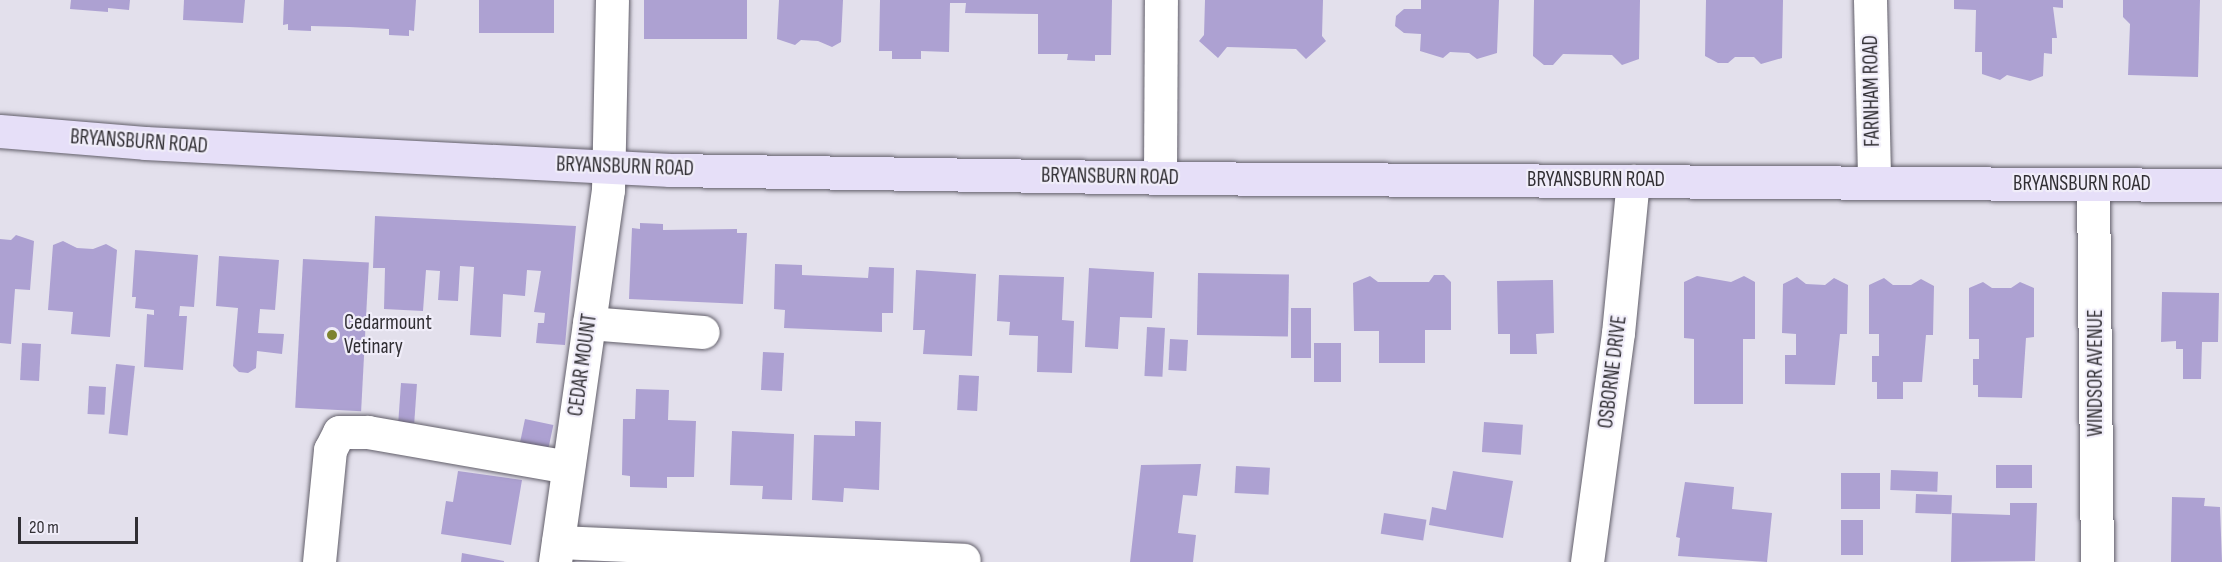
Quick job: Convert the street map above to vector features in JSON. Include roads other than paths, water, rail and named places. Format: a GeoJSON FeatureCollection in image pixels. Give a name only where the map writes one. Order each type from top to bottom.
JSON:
{"type":"FeatureCollection","features":[{"type":"Feature","properties":{"kind":"main road","name":"BRYANSBURN ROAD"},"geometry":{"type":"LineString","coordinates":[[0,131],[144,143],[609,167],[1160,178],[2222,185]]}},
{"type":"Feature","properties":{"kind":"street","name":"CEDAR MOUNT"},"geometry":{"type":"LineString","coordinates":[[556,552],[609,167],[612,0]]}},
{"type":"Feature","properties":{"kind":"street"},"geometry":{"type":"LineString","coordinates":[[1160,178],[1161,0]]}},
{"type":"Feature","properties":{"kind":"street","name":"FARNHAM ROAD"},"geometry":{"type":"LineString","coordinates":[[1870,0],[1874,183]]}},
{"type":"Feature","properties":{"kind":"street","name":"OSBORNE DRIVE"},"geometry":{"type":"LineString","coordinates":[[1587,562],[1618,333],[1633,181]]}},
{"type":"Feature","properties":{"kind":"street","name":"WINDSOR AVENUE"},"geometry":{"type":"LineString","coordinates":[[2093,184],[2097,562]]}},
{"type":"Feature","properties":{"kind":"street"},"geometry":{"type":"LineString","coordinates":[[589,323],[703,332]]}},
{"type":"Feature","properties":{"kind":"street"},"geometry":{"type":"LineString","coordinates":[[319,562],[330,450],[339,432],[368,432],[568,467]]}},
{"type":"Feature","properties":{"kind":"street"},"geometry":{"type":"LineString","coordinates":[[556,552],[964,560]]}},
{"type":"Feature","properties":{"kind":"place","name":"Cedarmount Vetinary"},"geometry":{"type":"Point","coordinates":[332,335]}}]}
